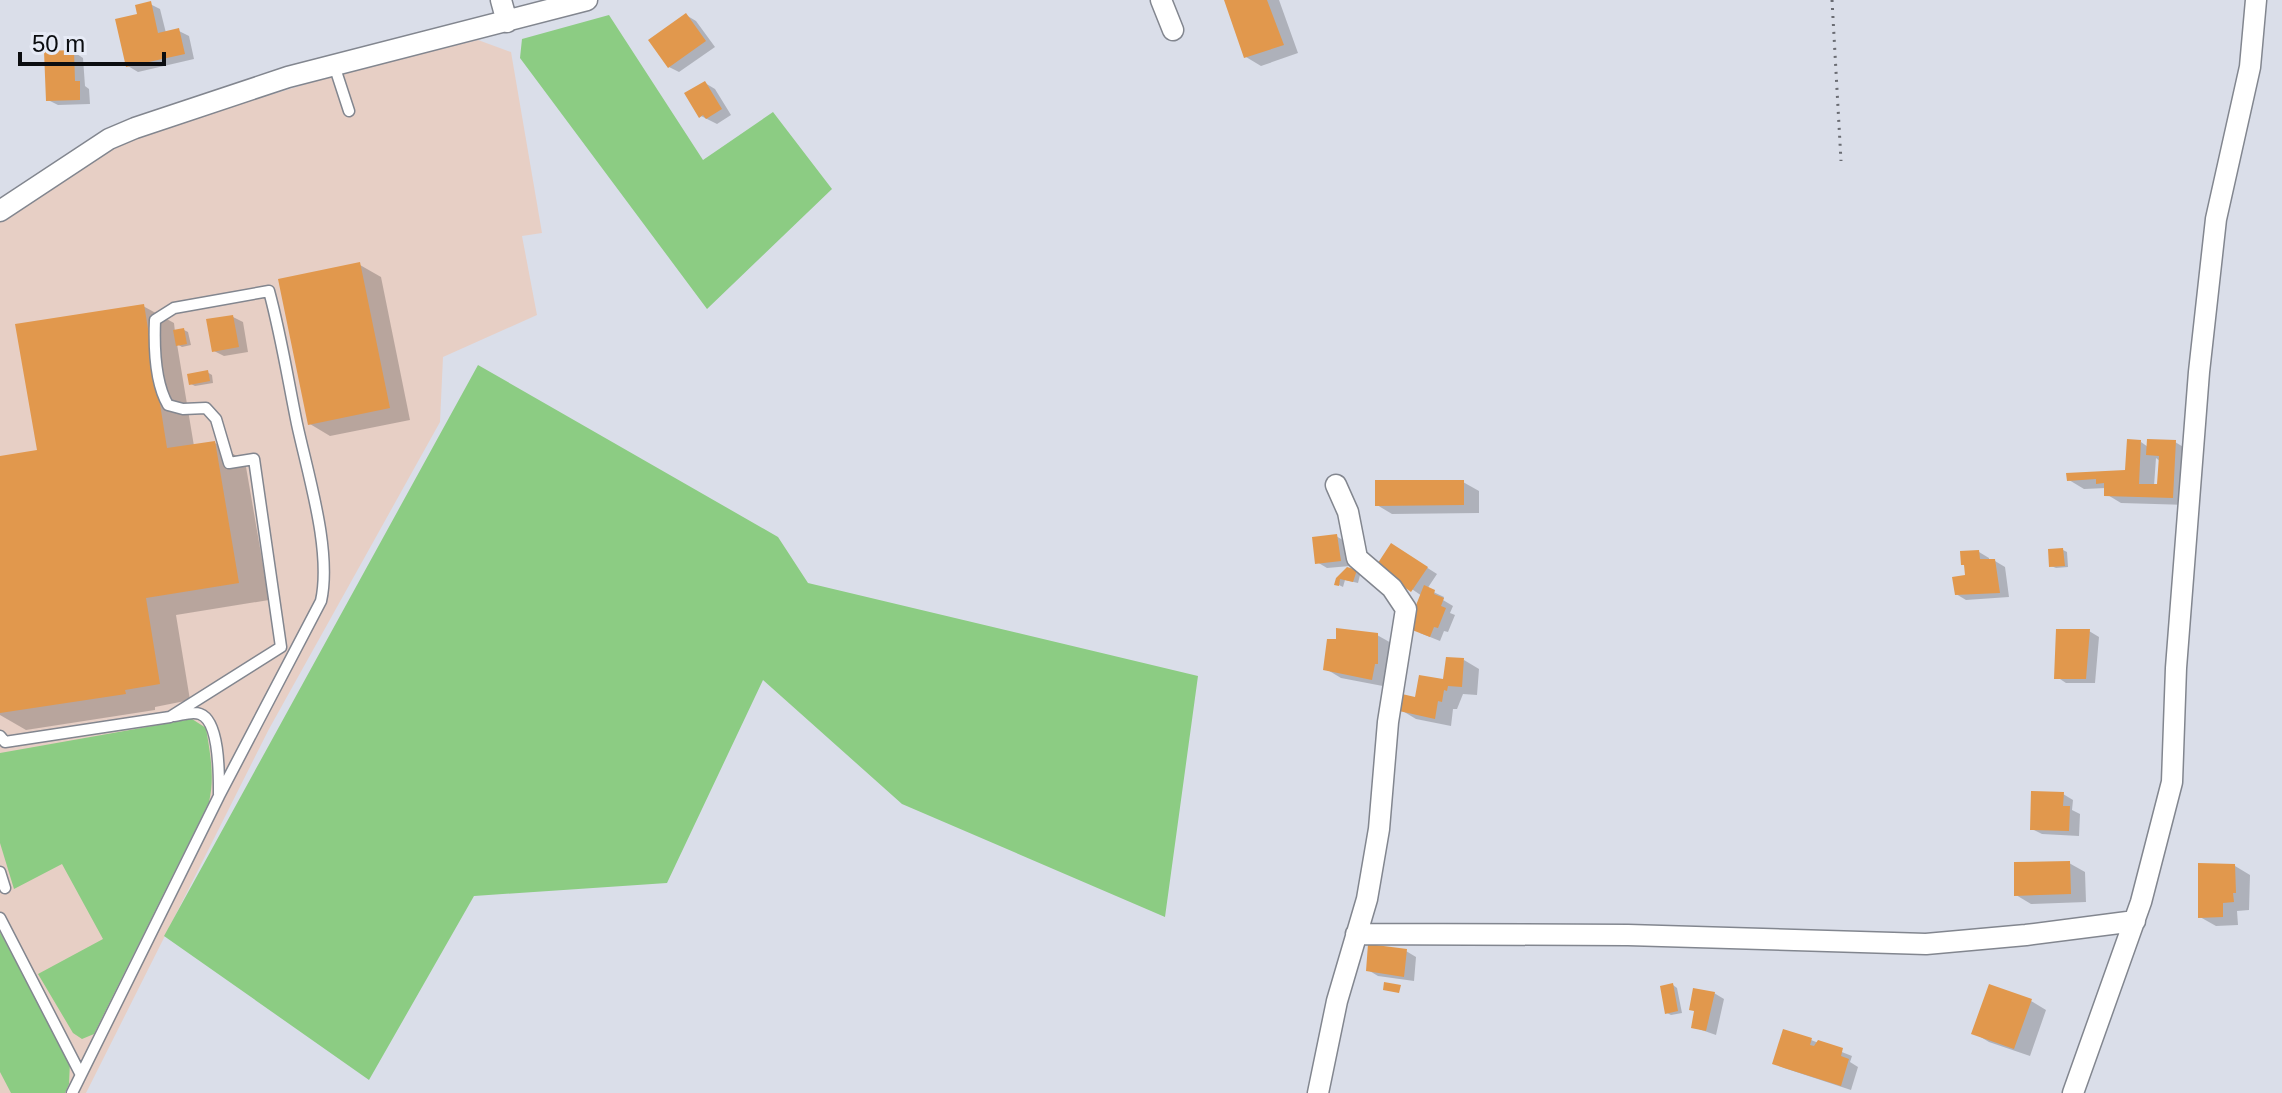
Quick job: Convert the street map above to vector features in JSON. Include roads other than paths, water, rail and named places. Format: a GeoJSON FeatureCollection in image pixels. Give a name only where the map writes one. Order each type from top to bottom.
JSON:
{"type":"FeatureCollection","features":[{"type":"Feature","properties":{"kind":"street"},"geometry":{"type":"LineString","coordinates":[[501,0],[507,22]]}},
{"type":"Feature","properties":{"kind":"street"},"geometry":{"type":"LineString","coordinates":[[0,211],[109,139],[135,128],[288,77],[587,0]]}},
{"type":"Feature","properties":{"kind":"street"},"geometry":{"type":"LineString","coordinates":[[1161,0],[1173,30]]}},
{"type":"Feature","properties":{"kind":"street"},"geometry":{"type":"LineString","coordinates":[[2073,1093],[2135,921],[2172,782],[2176,668],[2199,372],[2216,219],[2250,67],[2256,0]]}},
{"type":"Feature","properties":{"kind":"street"},"geometry":{"type":"LineString","coordinates":[[1318,1093],[1337,1001],[1367,899],[1379,829],[1388,722],[1406,609],[1392,588],[1357,558],[1348,512],[1336,485]]}},
{"type":"Feature","properties":{"kind":"street"},"geometry":{"type":"LineString","coordinates":[[1356,934],[1628,935],[1926,944],[2135,921]]}},
{"type":"Feature","properties":{"kind":"lane"},"geometry":{"type":"LineString","coordinates":[[334,65],[349,111]]}},
{"type":"Feature","properties":{"kind":"lane"},"geometry":{"type":"LineString","coordinates":[[72,1093],[219,796],[321,601],[324,563],[313,494],[269,291],[174,308],[155,320],[162,395],[168,405],[183,409],[206,408],[216,419],[229,463],[254,459],[281,647],[170,717]]}},
{"type":"Feature","properties":{"kind":"lane"},"geometry":{"type":"LineString","coordinates":[[0,736],[5,742],[201,714],[212,728],[219,765],[219,796]]}},
{"type":"Feature","properties":{"kind":"lane"},"geometry":{"type":"LineString","coordinates":[[0,872],[5,888]]}},
{"type":"Feature","properties":{"kind":"lane"},"geometry":{"type":"LineString","coordinates":[[0,918],[81,1075]]}}]}
